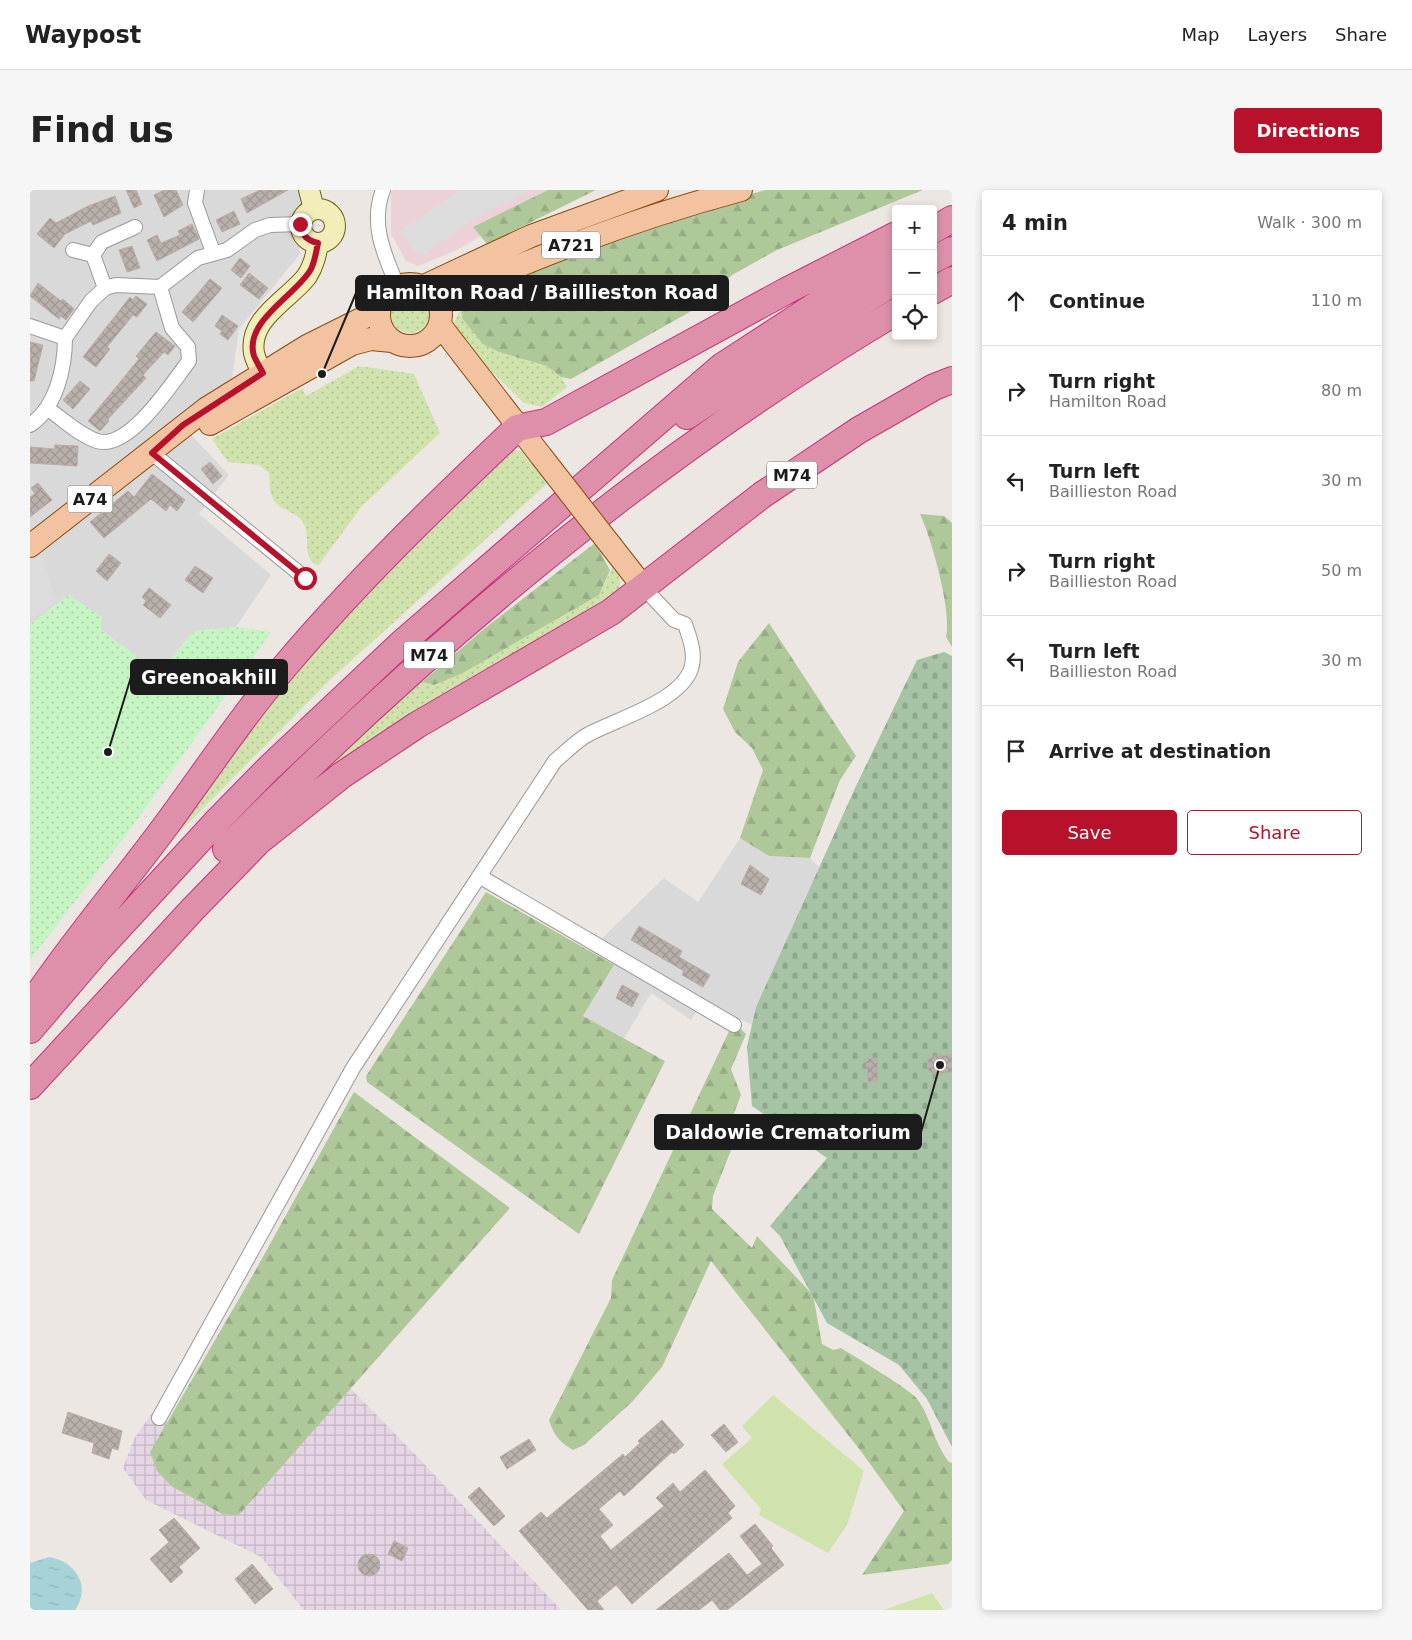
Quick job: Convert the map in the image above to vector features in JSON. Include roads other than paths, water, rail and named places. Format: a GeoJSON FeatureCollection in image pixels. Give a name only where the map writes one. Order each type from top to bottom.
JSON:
{"type":"FeatureCollection","features":[{"type":"Feature","properties":{"kind":"highway"},"geometry":{"type":"LineString","coordinates":[[937,216],[952,209]]}},
{"type":"Feature","properties":{"kind":"highway"},"geometry":{"type":"LineString","coordinates":[[937,228],[952,219]]}},
{"type":"Feature","properties":{"kind":"highway"},"geometry":{"type":"LineString","coordinates":[[30,1006],[59,963],[170,820],[246,714],[286,665],[369,573],[517,428],[546,422],[786,291],[892,237]]}},
{"type":"Feature","properties":{"kind":"highway"},"geometry":{"type":"LineString","coordinates":[[937,258],[952,250]]}},
{"type":"Feature","properties":{"kind":"highway"},"geometry":{"type":"LineString","coordinates":[[454,598],[721,367],[892,256]]}},
{"type":"Feature","properties":{"kind":"highway"},"geometry":{"type":"LineString","coordinates":[[937,289],[952,282]]}},
{"type":"Feature","properties":{"kind":"highway","name":"M74"},"geometry":{"type":"LineString","coordinates":[[30,1030],[98,949],[218,820],[356,685],[454,598],[596,482],[675,424],[812,333],[892,284]]}},
{"type":"Feature","properties":{"kind":"highway","name":"M74"},"geometry":{"type":"LineString","coordinates":[[30,1076],[103,984],[226,849],[353,724],[435,649],[567,539],[705,434],[851,338],[892,314]]}},
{"type":"Feature","properties":{"kind":"highway","name":"M74"},"geometry":{"type":"LineString","coordinates":[[30,1106],[55,1075],[197,915],[311,800],[375,751],[611,612],[762,495],[860,430],[934,387],[952,380]]}},
{"type":"Feature","properties":{"kind":"highway"},"geometry":{"type":"LineString","coordinates":[[30,1086],[192,910],[260,841],[311,800]]}},
{"type":"Feature","properties":{"kind":"main road","name":"A721"},"geometry":{"type":"LineString","coordinates":[[397,286],[414,283],[424,286],[531,236],[656,190]]}},
{"type":"Feature","properties":{"kind":"main road","name":"A721"},"geometry":{"type":"LineString","coordinates":[[402,344],[430,339],[450,298],[481,282],[540,257],[660,212],[711,194],[741,190]]}},
{"type":"Feature","properties":{"kind":"main road"},"geometry":{"type":"LineString","coordinates":[[397,286],[387,292],[379,310],[381,327],[402,344],[429,349],[442,356],[464,376],[490,393]]}},
{"type":"Feature","properties":{"kind":"main road"},"geometry":{"type":"LineString","coordinates":[[424,286],[432,292],[440,316],[490,393],[644,588]]}},
{"type":"Feature","properties":{"kind":"main road","name":"A74"},"geometry":{"type":"LineString","coordinates":[[30,546],[152,453],[190,436],[267,380],[307,346],[379,310]]}},
{"type":"Feature","properties":{"kind":"main road","name":"A74"},"geometry":{"type":"LineString","coordinates":[[267,380],[352,344],[371,339],[402,344]]}},
{"type":"Feature","properties":{"kind":"street"},"geometry":{"type":"LineString","coordinates":[[198,190],[195,203],[213,252]]}},
{"type":"Feature","properties":{"kind":"street"},"geometry":{"type":"LineString","coordinates":[[383,190],[376,217],[381,248],[397,286]]}},
{"type":"Feature","properties":{"kind":"street"},"geometry":{"type":"LineString","coordinates":[[311,199],[334,220],[333,234],[327,240],[318,243],[308,240],[302,234],[300,224],[311,199]]}},
{"type":"Feature","properties":{"kind":"street"},"geometry":{"type":"LineString","coordinates":[[30,425],[48,409],[62,367],[65,338],[91,301],[105,288],[116,285],[160,287],[198,258],[213,252],[226,250],[255,230],[270,225],[300,224]]}},
{"type":"Feature","properties":{"kind":"street"},"geometry":{"type":"LineString","coordinates":[[93,255],[102,242],[135,227]]}},
{"type":"Feature","properties":{"kind":"street"},"geometry":{"type":"LineString","coordinates":[[267,380],[253,349],[258,330],[270,311],[306,277],[315,258],[318,243]]}},
{"type":"Feature","properties":{"kind":"street"},"geometry":{"type":"LineString","coordinates":[[74,250],[93,255]]}},
{"type":"Feature","properties":{"kind":"street"},"geometry":{"type":"LineString","coordinates":[[93,255],[105,288]]}},
{"type":"Feature","properties":{"kind":"street"},"geometry":{"type":"LineString","coordinates":[[48,409],[88,437],[99,442],[113,440],[126,435],[142,419],[189,361],[188,347],[172,328],[160,287]]}},
{"type":"Feature","properties":{"kind":"street"},"geometry":{"type":"LineString","coordinates":[[30,326],[65,338]]}},
{"type":"Feature","properties":{"kind":"street"},"geometry":{"type":"LineString","coordinates":[[152,453],[305,578]]}},
{"type":"Feature","properties":{"kind":"street"},"geometry":{"type":"LineString","coordinates":[[159,1418],[353,1068],[556,761],[586,735],[664,698],[677,690],[686,680],[691,670],[693,653],[685,624],[674,620],[644,588]]}},
{"type":"Feature","properties":{"kind":"street"},"geometry":{"type":"LineString","coordinates":[[479,876],[734,1025]]}},
{"type":"Feature","properties":{"kind":"water"},"geometry":{"type":"Polygon","coordinates":[[[49,1557],[58,1559],[66,1564],[78,1576],[82,1592],[75,1610],[30,1610],[30,1563],[49,1557]]]}},
{"type":"Feature","properties":{"kind":"place","name":"Hamilton Road / Baillieston Road"},"geometry":{"type":"Point","coordinates":[322,374]}},
{"type":"Feature","properties":{"kind":"place","name":"Greenoakhill"},"geometry":{"type":"Point","coordinates":[108,752]}},
{"type":"Feature","properties":{"kind":"place","name":"Daldowie Crematorium"},"geometry":{"type":"Point","coordinates":[940,1065]}}]}
